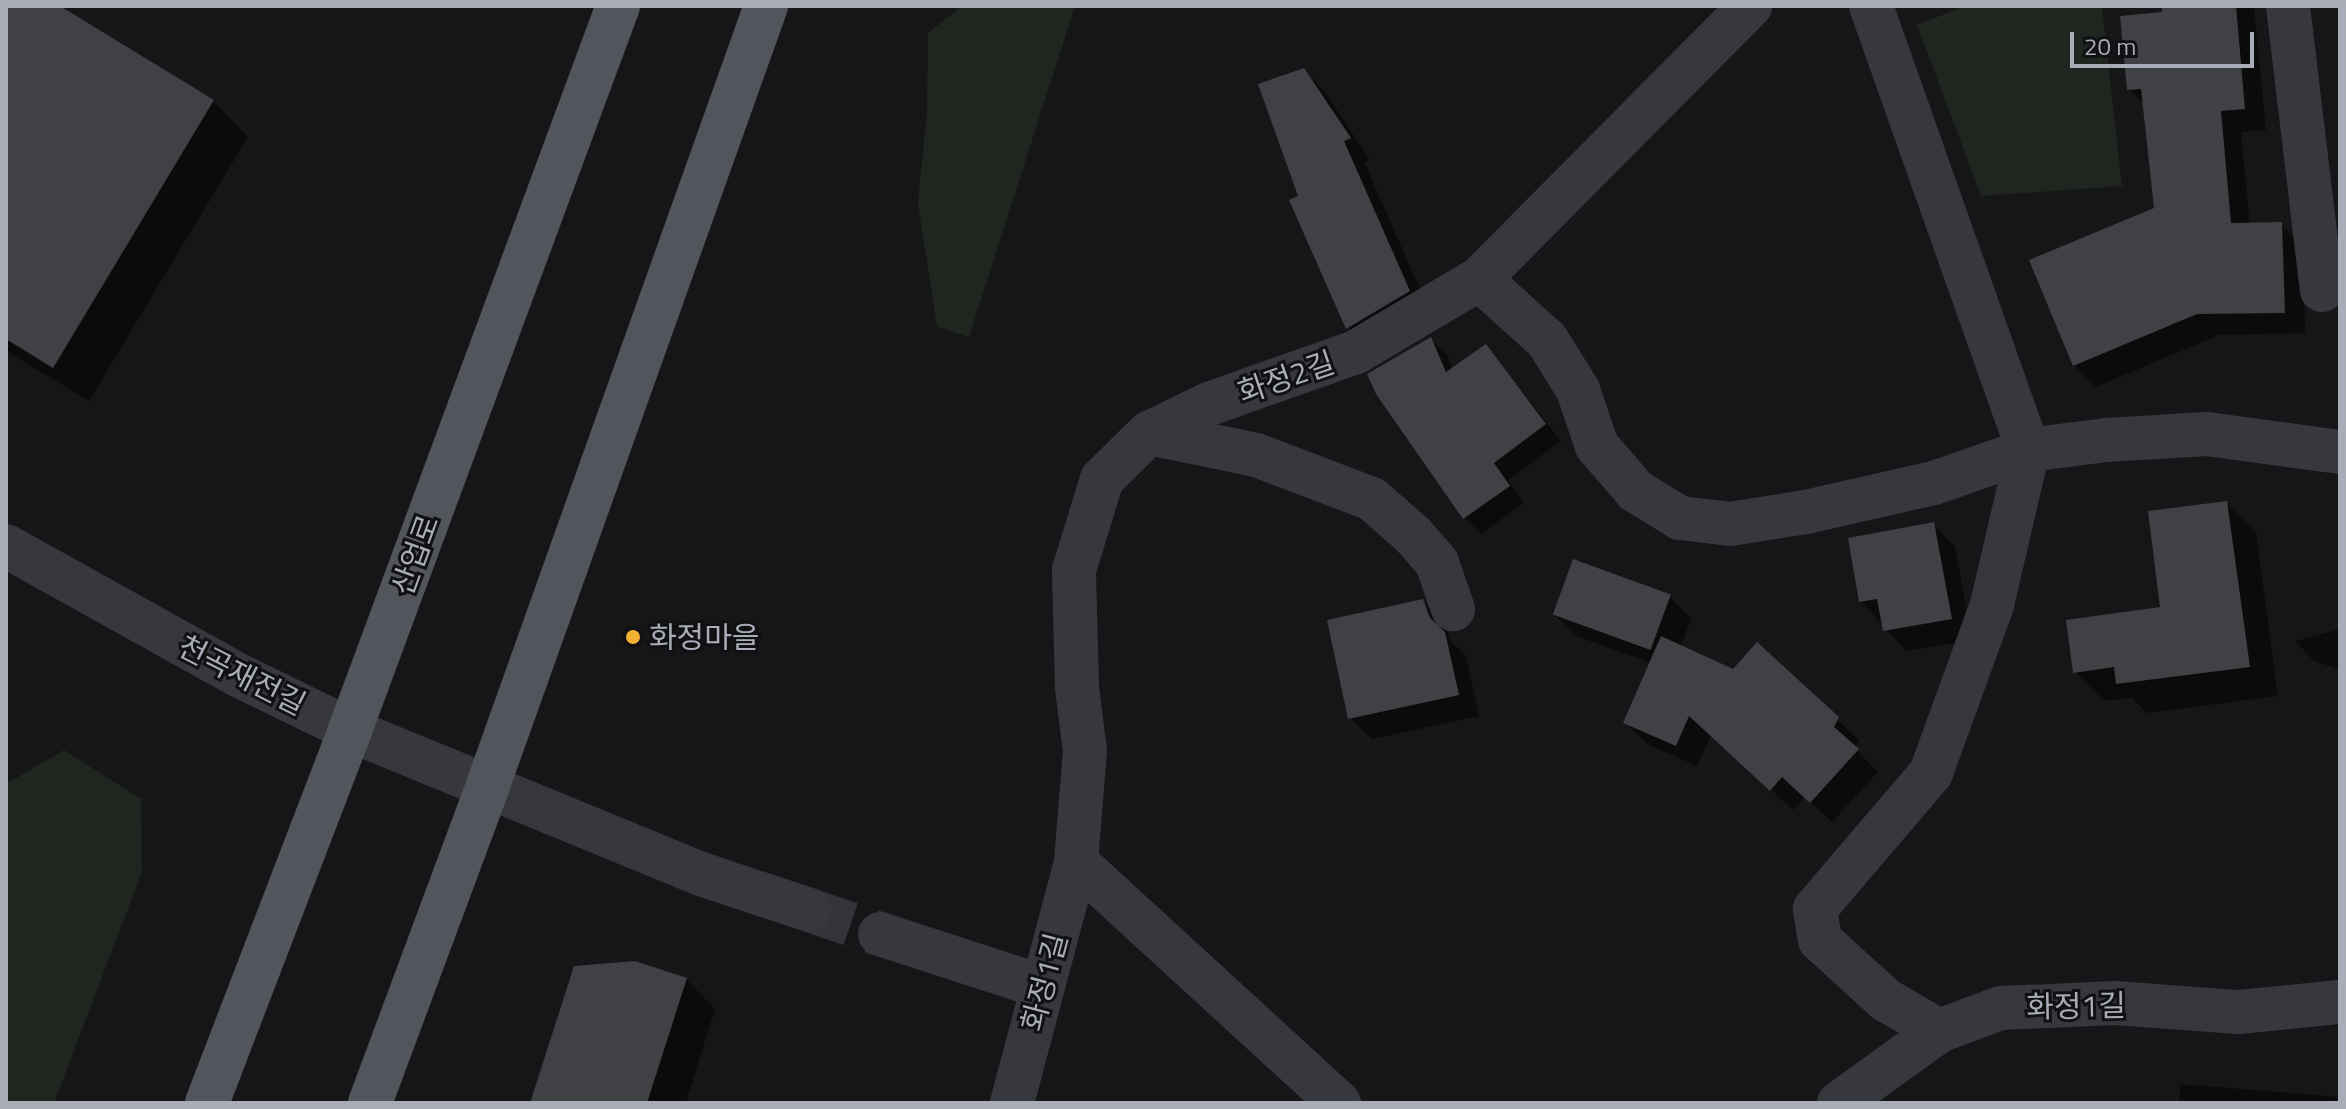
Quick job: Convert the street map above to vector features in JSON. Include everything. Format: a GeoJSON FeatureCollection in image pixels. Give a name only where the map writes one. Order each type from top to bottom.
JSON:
{"type":"FeatureCollection","features":[{"type":"Feature","properties":{"kind":"main road","name":"산업로"},"geometry":{"type":"LineString","coordinates":[[207,1103],[350,730],[618,6]]}},
{"type":"Feature","properties":{"kind":"main road"},"geometry":{"type":"LineString","coordinates":[[370,1103],[488,785],[766,6]]}},
{"type":"Feature","properties":{"kind":"street","name":"화정2길"},"geometry":{"type":"LineString","coordinates":[[1076,862],[1085,751],[1077,688],[1074,570],[1102,479],[1149,433],[1209,404],[1356,352],[1479,279],[1750,6]]}},
{"type":"Feature","properties":{"kind":"street"},"geometry":{"type":"LineString","coordinates":[[1871,6],[2028,450],[1992,605],[1931,773],[1815,909],[1820,940],[1886,1000],[1939,1031]]}},
{"type":"Feature","properties":{"kind":"street"},"geometry":{"type":"LineString","coordinates":[[2288,6],[2322,290]]}},
{"type":"Feature","properties":{"kind":"street"},"geometry":{"type":"LineString","coordinates":[[1479,279],[1547,340],[1578,390],[1597,446],[1616,469],[1636,491],[1680,518],[1730,524],[1806,512],[1934,483],[2028,450],[2106,440],[2207,434],[2340,452]]}},
{"type":"Feature","properties":{"kind":"street"},"geometry":{"type":"LineString","coordinates":[[1149,433],[1256,455],[1372,499],[1413,535],[1437,563],[1453,609]]}},
{"type":"Feature","properties":{"kind":"street","name":"천곡재전길"},"geometry":{"type":"LineString","coordinates":[[6,546],[240,676],[350,730],[701,874],[809,910]]}},
{"type":"Feature","properties":{"kind":"street"},"geometry":{"type":"LineString","coordinates":[[1076,862],[1339,1103]]}},
{"type":"Feature","properties":{"kind":"street","name":"화정1길"},"geometry":{"type":"LineString","coordinates":[[1012,1103],[1076,862]]}},
{"type":"Feature","properties":{"kind":"street"},"geometry":{"type":"LineString","coordinates":[[880,934],[1043,987]]}},
{"type":"Feature","properties":{"kind":"street","name":"화정1길"},"geometry":{"type":"LineString","coordinates":[[1839,1103],[1939,1031],[2001,1008],[2115,1003],[2239,1012],[2340,1002]]}},
{"type":"Feature","properties":{"kind":"shaded area"},"geometry":{"type":"Polygon","coordinates":[[[962,6],[1075,6],[969,337],[937,327],[918,203],[927,113],[928,33],[962,6]]]}},
{"type":"Feature","properties":{"kind":"shaded area"},"geometry":{"type":"Polygon","coordinates":[[[1965,6],[2102,6],[2122,186],[1981,196],[1917,25],[1965,6]]]}},
{"type":"Feature","properties":{"kind":"shaded area"},"geometry":{"type":"Polygon","coordinates":[[[64,750],[141,799],[142,872],[54,1103],[6,1103],[6,784],[64,750]]]}},
{"type":"Feature","properties":{"kind":"building"},"geometry":{"type":"Polygon","coordinates":[[[6,6],[60,6],[214,100],[53,368],[6,339],[6,6]]]}},
{"type":"Feature","properties":{"kind":"building"},"geometry":{"type":"Polygon","coordinates":[[[2162,6],[2236,6],[2245,109],[2221,111],[2231,223],[2282,222],[2285,313],[2197,314],[2073,366],[2029,260],[2154,208],[2141,89],[2127,90],[2120,16],[2162,12],[2162,6]]]}},
{"type":"Feature","properties":{"kind":"building"},"geometry":{"type":"Polygon","coordinates":[[[1304,68],[1351,138],[1344,141],[1410,291],[1346,329],[1289,200],[1298,196],[1258,84],[1304,68]]]}},
{"type":"Feature","properties":{"kind":"building"},"geometry":{"type":"Polygon","coordinates":[[[1431,337],[1446,372],[1486,344],[1546,424],[1494,463],[1510,486],[1463,519],[1376,394],[1367,374],[1431,337]]]}},
{"type":"Feature","properties":{"kind":"building"},"geometry":{"type":"Polygon","coordinates":[[[2227,501],[2250,667],[2116,684],[2114,667],[2073,673],[2066,620],[2160,607],[2148,511],[2227,501]]]}},
{"type":"Feature","properties":{"kind":"building"},"geometry":{"type":"Polygon","coordinates":[[[1934,522],[1952,619],[1883,631],[1877,599],[1859,602],[1848,538],[1934,522]]]}},
{"type":"Feature","properties":{"kind":"building"},"geometry":{"type":"Polygon","coordinates":[[[1573,559],[1671,595],[1651,650],[1553,614],[1573,559]]]}},
{"type":"Feature","properties":{"kind":"building"},"geometry":{"type":"Polygon","coordinates":[[[1423,599],[1430,618],[1445,632],[1459,695],[1348,719],[1327,620],[1423,599]]]}},
{"type":"Feature","properties":{"kind":"building"},"geometry":{"type":"Polygon","coordinates":[[[1661,636],[1733,669],[1757,642],[1839,717],[1834,727],[1859,749],[1810,803],[1782,777],[1770,791],[1689,716],[1676,746],[1623,723],[1661,636]]]}},
{"type":"Feature","properties":{"kind":"building"},"geometry":{"type":"Polygon","coordinates":[[[635,961],[687,978],[647,1103],[530,1103],[574,966],[635,961]]]}},
{"type":"Feature","properties":{"kind":"tunnel"},"geometry":{"type":"LineString","coordinates":[[809,910],[880,934]]}},
{"type":"Feature","properties":{"kind":"place","name":"화정마을"},"geometry":{"type":"Point","coordinates":[633,637]}}]}
